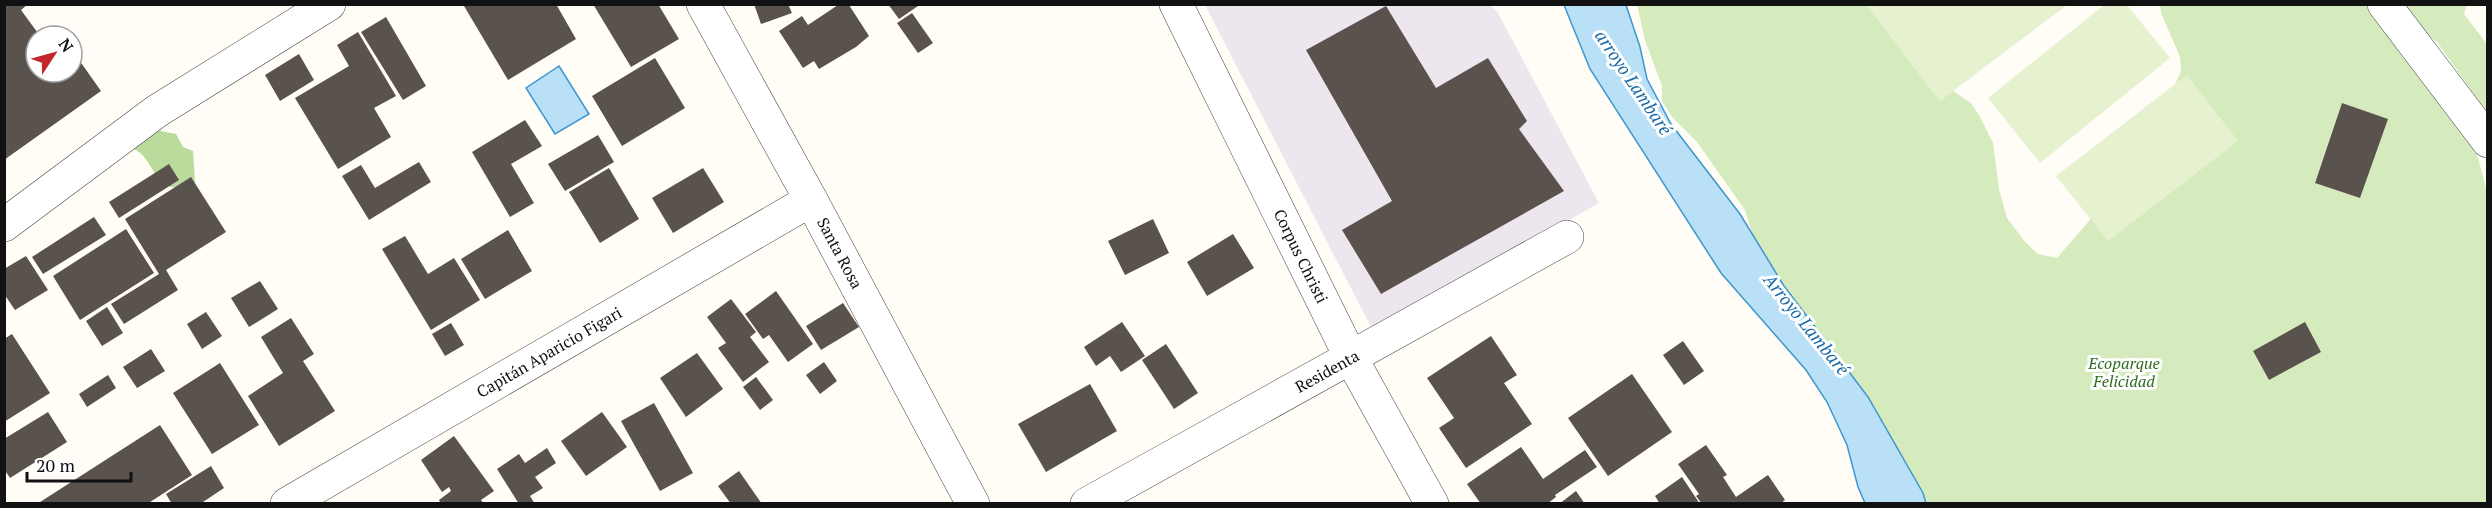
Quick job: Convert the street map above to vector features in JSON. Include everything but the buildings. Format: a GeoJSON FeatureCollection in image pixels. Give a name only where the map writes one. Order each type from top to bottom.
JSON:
{"type":"FeatureCollection","features":[{"type":"Feature","properties":{"kind":"street"},"geometry":{"type":"LineString","coordinates":[[4,225],[158,111],[329,4]]}},
{"type":"Feature","properties":{"kind":"street","name":"Santa Rosa"},"geometry":{"type":"LineString","coordinates":[[703,4],[811,200],[973,504]]}},
{"type":"Feature","properties":{"kind":"street","name":"Corpus Christi"},"geometry":{"type":"LineString","coordinates":[[1176,4],[1352,358],[1432,504]]}},
{"type":"Feature","properties":{"kind":"street"},"geometry":{"type":"LineString","coordinates":[[2384,4],[2487,141]]}},
{"type":"Feature","properties":{"kind":"street","name":"Capitán Aparicio Figari"},"geometry":{"type":"LineString","coordinates":[[287,504],[811,200]]}},
{"type":"Feature","properties":{"kind":"street","name":"Residenta"},"geometry":{"type":"LineString","coordinates":[[1087,504],[1567,237]]}},
{"type":"Feature","properties":{"kind":"shaded area"},"geometry":{"type":"Polygon","coordinates":[[[1205,5],[1490,5],[1498,13],[1599,203],[1373,331],[1205,5]]]}},
{"type":"Feature","properties":{"kind":"green space","name":"Ecoparque Felicidad"},"geometry":{"type":"Polygon","coordinates":[[[1637,5],[1910,5],[1929,75],[1971,103],[1993,143],[1999,189],[2007,218],[2026,243],[2038,254],[2057,258],[2089,221],[2120,164],[2168,101],[2181,71],[2180,57],[2161,13],[2160,5],[2365,5],[2474,142],[2487,192],[2487,503],[1921,503],[1816,344],[1754,240],[1745,210],[1697,142],[1672,117],[1662,101],[1662,86],[1645,40],[1637,5]],[[2342,103],[2315,182],[2360,198],[2387,119],[2342,103]],[[2253,351],[2269,380],[2321,352],[2253,351]]]}},
{"type":"Feature","properties":{"kind":"green space"},"geometry":{"type":"Polygon","coordinates":[[[1866,5],[2067,5],[1940,101],[1866,5]]]}},
{"type":"Feature","properties":{"kind":"green space"},"geometry":{"type":"Polygon","coordinates":[[[2104,5],[2127,5],[2170,58],[2040,163],[1988,98],[2104,5]]]}},
{"type":"Feature","properties":{"kind":"green space"},"geometry":{"type":"Polygon","coordinates":[[[2386,5],[2467,5],[2464,14],[2487,44],[2487,113],[2437,42],[2386,5]]]}},
{"type":"Feature","properties":{"kind":"green space"},"geometry":{"type":"Polygon","coordinates":[[[2187,75],[2238,141],[2108,241],[2056,176],[2187,75]]]}},
{"type":"Feature","properties":{"kind":"green space"},"geometry":{"type":"Polygon","coordinates":[[[156,130],[176,134],[183,147],[193,151],[195,183],[170,187],[162,182],[138,151],[129,147],[156,130]]]}},
{"type":"Feature","properties":{"kind":"water"},"geometry":{"type":"Polygon","coordinates":[[[1564,5],[1626,5],[1640,47],[1647,79],[1671,124],[1740,214],[1784,286],[1868,397],[1923,493],[1926,503],[1865,503],[1858,487],[1847,445],[1827,402],[1806,370],[1721,273],[1590,69],[1564,5]]]}},
{"type":"Feature","properties":{"kind":"water"},"geometry":{"type":"Polygon","coordinates":[[[559,66],[589,114],[555,134],[526,88],[559,66]]]}},
{"type":"Feature","properties":{"kind":"water label","name":"arroyo Lambaré"},"geometry":{"type":"Point","coordinates":[1634,82]}},
{"type":"Feature","properties":{"kind":"water label","name":"Arroyo Lambaré"},"geometry":{"type":"Point","coordinates":[1807,324]}}]}
